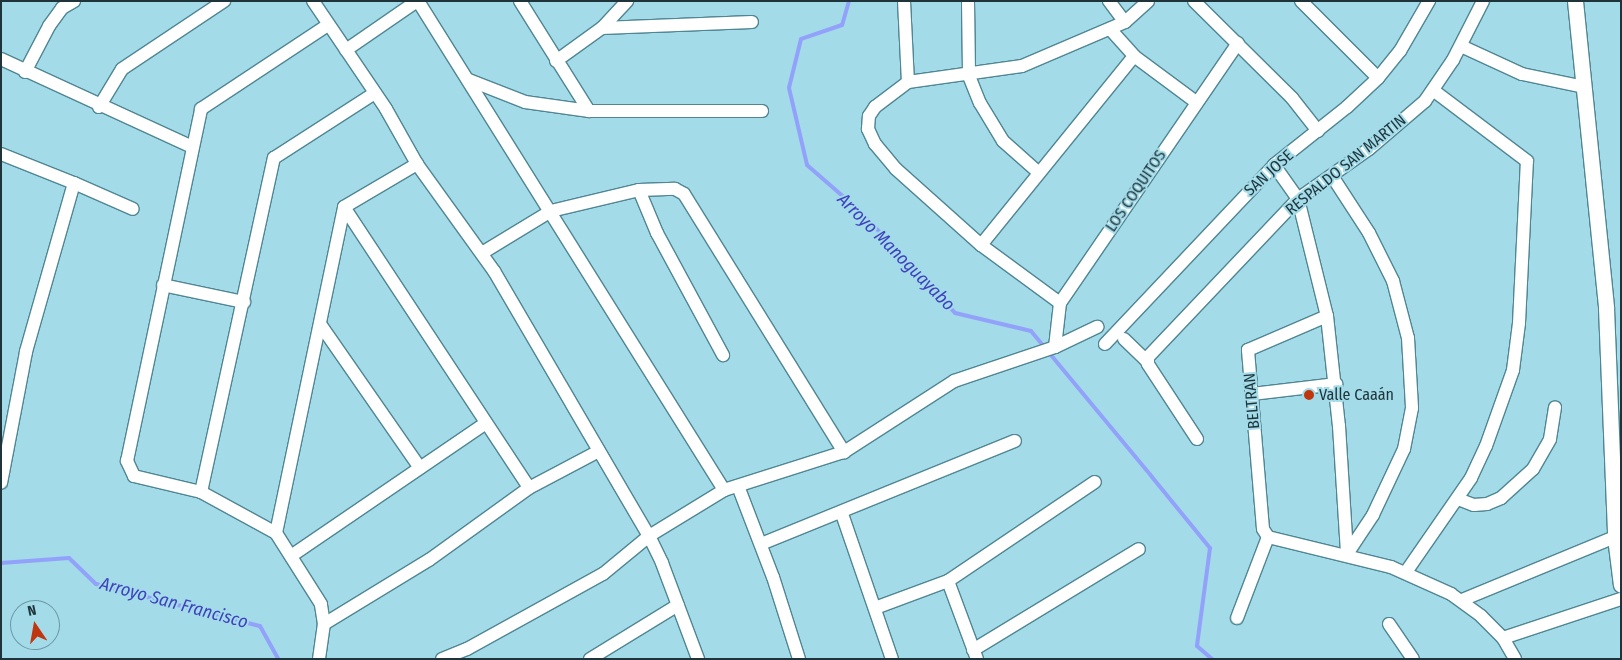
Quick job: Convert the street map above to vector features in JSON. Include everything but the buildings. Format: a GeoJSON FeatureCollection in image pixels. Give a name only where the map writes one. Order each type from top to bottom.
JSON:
{"type":"FeatureCollection","features":[{"type":"Feature","properties":{"kind":"street"},"geometry":{"type":"LineString","coordinates":[[25,72],[49,26],[62,8],[74,1]]}},
{"type":"Feature","properties":{"kind":"street"},"geometry":{"type":"LineString","coordinates":[[99,107],[122,69],[224,1]]}},
{"type":"Feature","properties":{"kind":"street"},"geometry":{"type":"LineString","coordinates":[[313,1],[375,93],[417,164],[482,253],[649,536],[698,659]]}},
{"type":"Feature","properties":{"kind":"street"},"geometry":{"type":"LineString","coordinates":[[346,50],[417,1],[469,80],[724,490]]}},
{"type":"Feature","properties":{"kind":"street"},"geometry":{"type":"LineString","coordinates":[[520,1],[589,111]]}},
{"type":"Feature","properties":{"kind":"street"},"geometry":{"type":"LineString","coordinates":[[556,61],[602,28],[627,1]]}},
{"type":"Feature","properties":{"kind":"street"},"geometry":{"type":"LineString","coordinates":[[904,1],[908,82]]}},
{"type":"Feature","properties":{"kind":"street"},"geometry":{"type":"LineString","coordinates":[[968,1],[969,76],[993,128],[1039,173]]}},
{"type":"Feature","properties":{"kind":"street"},"geometry":{"type":"LineString","coordinates":[[1109,1],[1124,22]]}},
{"type":"Feature","properties":{"kind":"street"},"geometry":{"type":"LineString","coordinates":[[1060,303],[981,245],[896,169],[875,144],[868,129],[868,116],[874,107],[908,82],[969,76],[1022,66],[1124,22],[1148,1]]}},
{"type":"Feature","properties":{"kind":"street"},"geometry":{"type":"LineString","coordinates":[[1194,1],[1292,98],[1318,131]]}},
{"type":"Feature","properties":{"kind":"street"},"geometry":{"type":"LineString","coordinates":[[1301,1],[1378,78]]}},
{"type":"Feature","properties":{"kind":"street","name":"SAN JOSE"},"geometry":{"type":"LineString","coordinates":[[1105,344],[1274,165],[1318,131],[1378,78],[1400,51],[1429,1]]}},
{"type":"Feature","properties":{"kind":"street","name":"RESPALDO SAN MARTIN"},"geometry":{"type":"LineString","coordinates":[[1148,359],[1298,200],[1369,149],[1434,91],[1461,46],[1483,1]]}},
{"type":"Feature","properties":{"kind":"street"},"geometry":{"type":"LineString","coordinates":[[1576,1],[1606,308],[1615,537],[1621,585]]}},
{"type":"Feature","properties":{"kind":"street"},"geometry":{"type":"LineString","coordinates":[[602,28],[752,22]]}},
{"type":"Feature","properties":{"kind":"street"},"geometry":{"type":"LineString","coordinates":[[319,659],[324,624],[322,604],[276,533],[201,492],[134,476],[127,462],[201,109],[328,25]]}},
{"type":"Feature","properties":{"kind":"street"},"geometry":{"type":"LineString","coordinates":[[1110,29],[1134,56],[1196,102]]}},
{"type":"Feature","properties":{"kind":"street","name":"LOS COQUITOS"},"geometry":{"type":"LineString","coordinates":[[1055,347],[1060,303],[1238,43]]}},
{"type":"Feature","properties":{"kind":"street"},"geometry":{"type":"LineString","coordinates":[[1461,46],[1522,74],[1584,87]]}},
{"type":"Feature","properties":{"kind":"street"},"geometry":{"type":"LineString","coordinates":[[981,245],[1134,56]]}},
{"type":"Feature","properties":{"kind":"street"},"geometry":{"type":"LineString","coordinates":[[1,59],[99,107],[192,147]]}},
{"type":"Feature","properties":{"kind":"street"},"geometry":{"type":"LineString","coordinates":[[469,80],[525,102],[589,111],[762,111]]}},
{"type":"Feature","properties":{"kind":"street"},"geometry":{"type":"LineString","coordinates":[[1406,572],[1458,498],[1486,446],[1513,370],[1519,323],[1528,165],[1525,157],[1434,91]]}},
{"type":"Feature","properties":{"kind":"street"},"geometry":{"type":"LineString","coordinates":[[201,492],[274,158],[375,93]]}},
{"type":"Feature","properties":{"kind":"street"},"geometry":{"type":"LineString","coordinates":[[1,154],[133,209]]}},
{"type":"Feature","properties":{"kind":"street"},"geometry":{"type":"LineString","coordinates":[[276,533],[344,207],[417,164]]}},
{"type":"Feature","properties":{"kind":"street"},"geometry":{"type":"LineString","coordinates":[[1274,165],[1298,200],[1327,316],[1336,384],[1347,554]]}},
{"type":"Feature","properties":{"kind":"street"},"geometry":{"type":"LineString","coordinates":[[1332,176],[1369,233],[1393,281],[1408,338],[1411,398],[1404,449],[1373,515],[1347,554]]}},
{"type":"Feature","properties":{"kind":"street"},"geometry":{"type":"LineString","coordinates":[[1,483],[26,352],[74,183]]}},
{"type":"Feature","properties":{"kind":"street"},"geometry":{"type":"LineString","coordinates":[[482,253],[551,211],[640,190],[675,189],[692,203],[738,284],[844,452]]}},
{"type":"Feature","properties":{"kind":"street"},"geometry":{"type":"LineString","coordinates":[[640,190],[657,233],[723,355]]}},
{"type":"Feature","properties":{"kind":"street"},"geometry":{"type":"LineString","coordinates":[[344,207],[529,488]]}},
{"type":"Feature","properties":{"kind":"street"},"geometry":{"type":"LineString","coordinates":[[163,285],[244,302]]}},
{"type":"Feature","properties":{"kind":"street","name":"BELTRAN"},"geometry":{"type":"LineString","coordinates":[[1268,537],[1263,529],[1247,354],[1251,346],[1327,316]]}},
{"type":"Feature","properties":{"kind":"street"},"geometry":{"type":"LineString","coordinates":[[320,324],[420,468]]}},
{"type":"Feature","properties":{"kind":"street"},"geometry":{"type":"LineString","coordinates":[[442,659],[467,649],[603,574],[649,536],[724,490],[844,452],[954,381],[1034,352],[1055,347],[1097,327]]}},
{"type":"Feature","properties":{"kind":"street"},"geometry":{"type":"LineString","coordinates":[[1124,339],[1148,359],[1197,439]]}},
{"type":"Feature","properties":{"kind":"street"},"geometry":{"type":"LineString","coordinates":[[1252,394],[1336,384]]}},
{"type":"Feature","properties":{"kind":"street"},"geometry":{"type":"LineString","coordinates":[[1458,498],[1474,505],[1487,504],[1501,498],[1533,469],[1550,438],[1555,406]]}},
{"type":"Feature","properties":{"kind":"street"},"geometry":{"type":"LineString","coordinates":[[292,556],[486,423]]}},
{"type":"Feature","properties":{"kind":"street"},"geometry":{"type":"LineString","coordinates":[[761,544],[842,514],[1015,441]]}},
{"type":"Feature","properties":{"kind":"street"},"geometry":{"type":"LineString","coordinates":[[324,624],[429,560],[529,488],[599,451]]}},
{"type":"Feature","properties":{"kind":"street"},"geometry":{"type":"LineString","coordinates":[[875,608],[948,581],[1095,482]]}},
{"type":"Feature","properties":{"kind":"street"},"geometry":{"type":"LineString","coordinates":[[738,486],[761,544],[799,659]]}},
{"type":"Feature","properties":{"kind":"street"},"geometry":{"type":"LineString","coordinates":[[842,514],[892,659]]}},
{"type":"Feature","properties":{"kind":"street"},"geometry":{"type":"LineString","coordinates":[[1237,618],[1268,537],[1347,554],[1406,572],[1462,600],[1503,638],[1510,657]]}},
{"type":"Feature","properties":{"kind":"street"},"geometry":{"type":"LineString","coordinates":[[1462,600],[1615,537]]}},
{"type":"Feature","properties":{"kind":"street"},"geometry":{"type":"LineString","coordinates":[[948,581],[975,654],[1138,549]]}},
{"type":"Feature","properties":{"kind":"street"},"geometry":{"type":"LineString","coordinates":[[1503,638],[1621,599]]}},
{"type":"Feature","properties":{"kind":"street"},"geometry":{"type":"LineString","coordinates":[[590,659],[678,605]]}},
{"type":"Feature","properties":{"kind":"street"},"geometry":{"type":"LineString","coordinates":[[1390,624],[1413,659]]}},
{"type":"Feature","properties":{"kind":"waterway","name":"Arroyo Manoguayabo"},"geometry":{"type":"LineString","coordinates":[[849,1],[842,25],[801,39],[789,88],[807,165],[860,211],[955,313],[1031,331],[1152,477],[1210,548],[1197,646],[1212,659]]}},
{"type":"Feature","properties":{"kind":"waterway","name":"Arroyo San Francisco"},"geometry":{"type":"LineString","coordinates":[[1,563],[69,558],[96,584],[260,626],[278,659]]}},
{"type":"Feature","properties":{"kind":"place","name":"Valle Caaán"},"geometry":{"type":"Point","coordinates":[1309,395]}}]}
